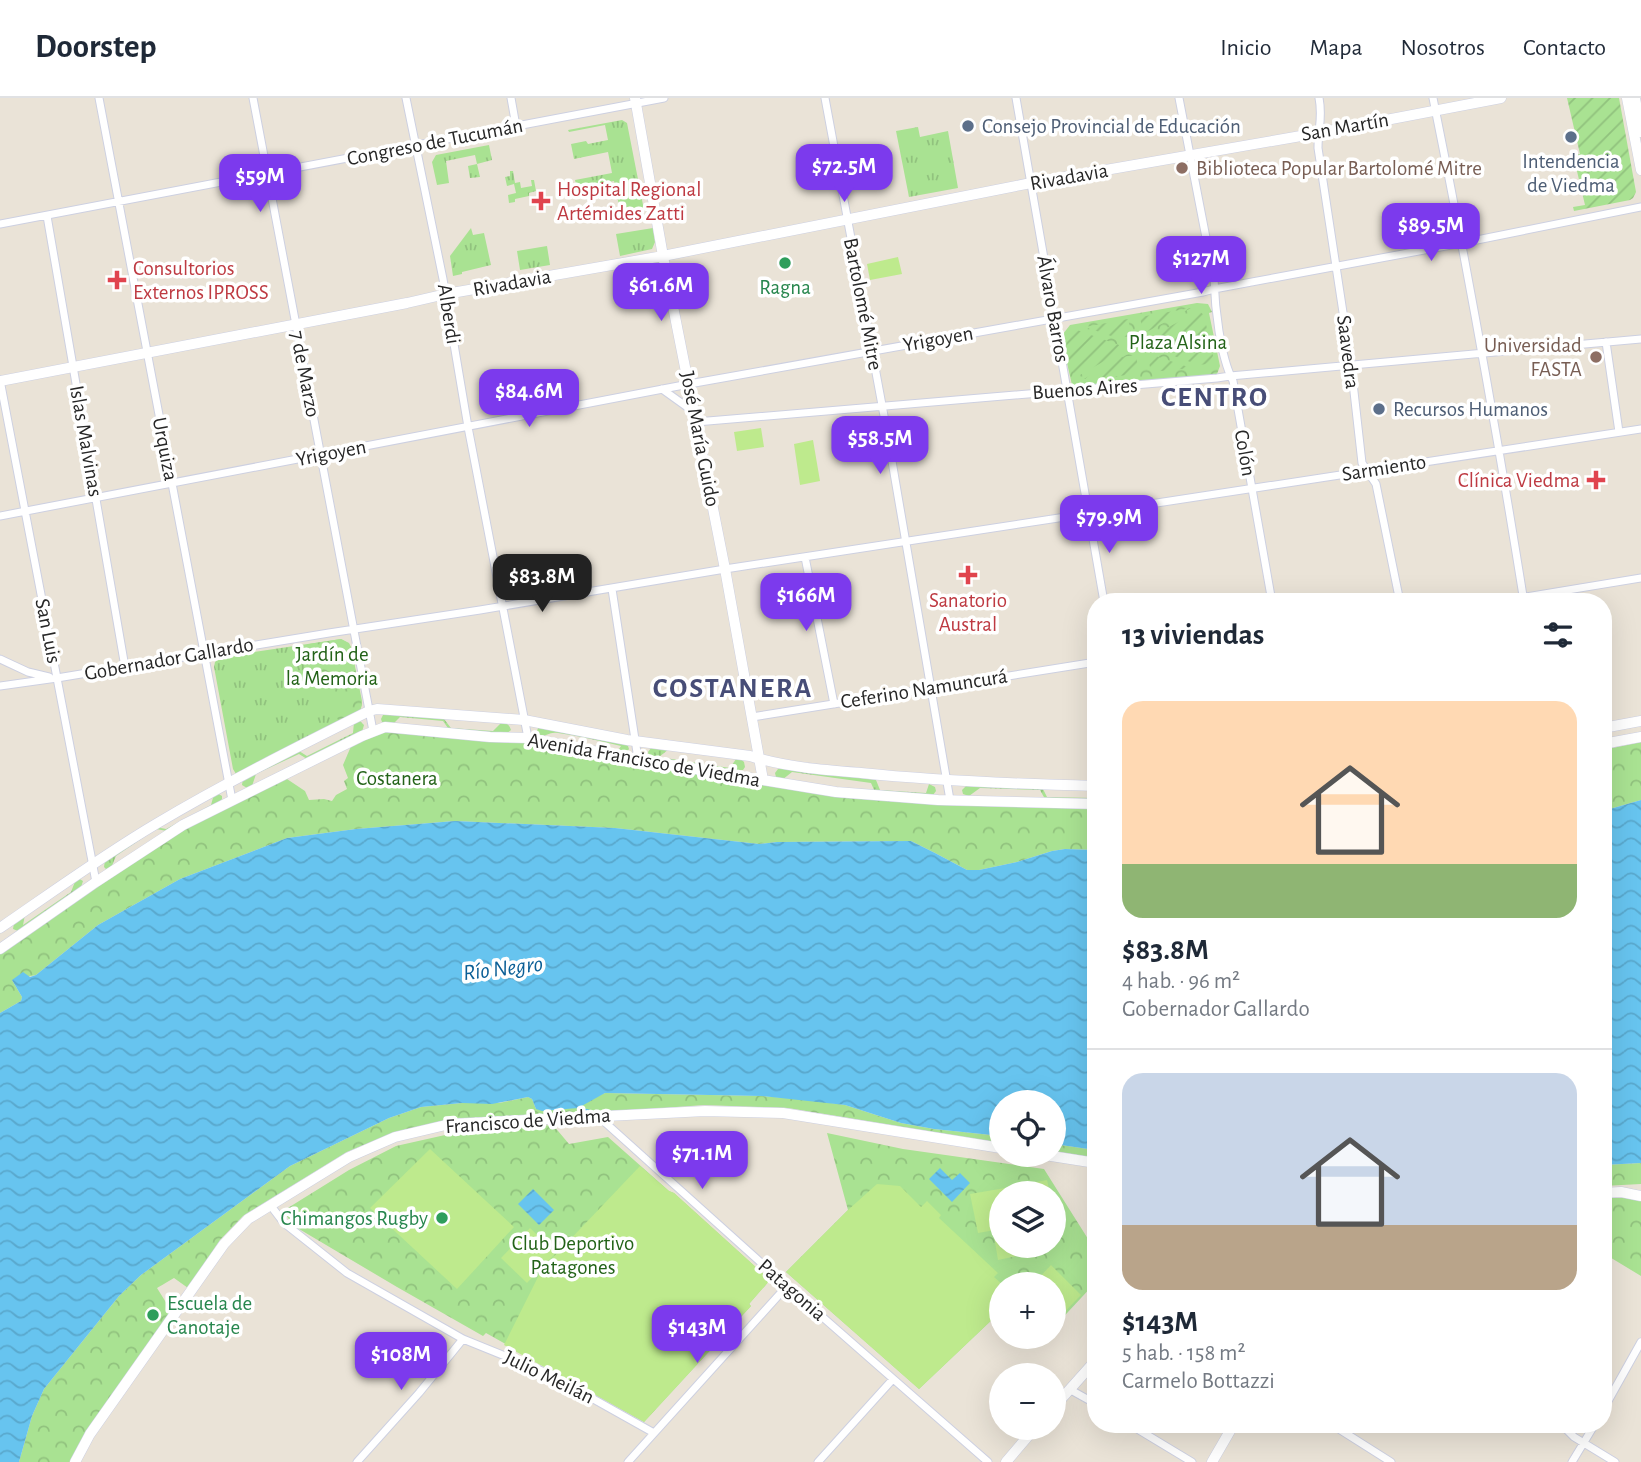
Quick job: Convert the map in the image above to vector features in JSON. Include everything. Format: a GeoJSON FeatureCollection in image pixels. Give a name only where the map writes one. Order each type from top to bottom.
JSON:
{"type":"FeatureCollection","features":[{"type":"Feature","properties":{"kind":"main road","name":"San Martín"},"geometry":{"type":"LineString","coordinates":[[1190,155],[1501,98]]}},
{"type":"Feature","properties":{"kind":"main road"},"geometry":{"type":"LineString","coordinates":[[1627,98],[1641,170]]}},
{"type":"Feature","properties":{"kind":"main road"},"geometry":{"type":"LineString","coordinates":[[1634,98],[1641,132]]}},
{"type":"Feature","properties":{"kind":"main road","name":"José María Guido"},"geometry":{"type":"LineString","coordinates":[[635,101],[763,780]]}},
{"type":"Feature","properties":{"kind":"main road","name":"Rivadavia"},"geometry":{"type":"LineString","coordinates":[[0,381],[446,294],[663,256],[1031,183],[1190,155]]}},
{"type":"Feature","properties":{"kind":"main road","name":"Avenida Francisco de Viedma"},"geometry":{"type":"LineString","coordinates":[[0,928],[155,824],[228,782],[377,709],[524,720],[635,741],[750,756],[831,771],[946,780],[1087,786]]}},
{"type":"Feature","properties":{"kind":"main road"},"geometry":{"type":"LineString","coordinates":[[1612,726],[1641,721]]}},
{"type":"Feature","properties":{"kind":"main road","name":"Avenida Francisco de Viedma"},"geometry":{"type":"LineString","coordinates":[[2,947],[183,825],[385,727],[500,738],[528,738],[638,760],[836,792],[950,800],[1087,804]]}},
{"type":"Feature","properties":{"kind":"main road"},"geometry":{"type":"LineString","coordinates":[[1612,742],[1641,737]]}},
{"type":"Feature","properties":{"kind":"main road"},"geometry":{"type":"LineString","coordinates":[[0,928],[2,947]]}},
{"type":"Feature","properties":{"kind":"main road","name":"Francisco de Viedma"},"geometry":{"type":"LineString","coordinates":[[75,1462],[90,1434],[237,1228],[349,1157],[395,1138],[450,1124],[705,1111],[783,1113],[989,1146]]}},
{"type":"Feature","properties":{"kind":"main road"},"geometry":{"type":"LineString","coordinates":[[1066,1158],[1087,1162]]}},
{"type":"Feature","properties":{"kind":"main road"},"geometry":{"type":"LineString","coordinates":[[1612,1192],[1641,1196]]}},
{"type":"Feature","properties":{"kind":"main road"},"geometry":{"type":"LineString","coordinates":[[1066,1392],[1087,1369]]}},
{"type":"Feature","properties":{"kind":"main road"},"geometry":{"type":"LineString","coordinates":[[1212,1462],[1229,1433]]}},
{"type":"Feature","properties":{"kind":"main road"},"geometry":{"type":"LineString","coordinates":[[1006,1462],[1025,1440]]}},
{"type":"Feature","properties":{"kind":"street","name":"Urquiza"},"geometry":{"type":"LineString","coordinates":[[99,98],[232,800]]}},
{"type":"Feature","properties":{"kind":"street","name":"7 de Marzo"},"geometry":{"type":"LineString","coordinates":[[253,98],[373,732]]}},
{"type":"Feature","properties":{"kind":"street","name":"Alberdi"},"geometry":{"type":"LineString","coordinates":[[407,98],[528,738]]}},
{"type":"Feature","properties":{"kind":"street"},"geometry":{"type":"LineString","coordinates":[[511,98],[516,126]]}},
{"type":"Feature","properties":{"kind":"street","name":"Congreso de Tucumán"},"geometry":{"type":"LineString","coordinates":[[0,225],[635,101],[664,98]]}},
{"type":"Feature","properties":{"kind":"street","name":"Bartolomé Mitre"},"geometry":{"type":"LineString","coordinates":[[825,98],[882,406],[950,800]]}},
{"type":"Feature","properties":{"kind":"street","name":"Álvaro Barros"},"geometry":{"type":"LineString","coordinates":[[1016,98],[1102,593]]}},
{"type":"Feature","properties":{"kind":"street","name":"Colón"},"geometry":{"type":"LineString","coordinates":[[1179,98],[1270,593]]}},
{"type":"Feature","properties":{"kind":"street","name":"Saavedra"},"geometry":{"type":"LineString","coordinates":[[1319,98],[1322,114],[1318,148],[1351,366],[1362,463],[1376,484],[1398,593]]}},
{"type":"Feature","properties":{"kind":"street"},"geometry":{"type":"LineString","coordinates":[[1433,98],[1482,353],[1523,593]]}},
{"type":"Feature","properties":{"kind":"street","name":"Yrigoyen"},"geometry":{"type":"LineString","coordinates":[[0,516],[662,389],[1135,305],[1641,207]]}},
{"type":"Feature","properties":{"kind":"street","name":"Islas Malvinas"},"geometry":{"type":"LineString","coordinates":[[47,216],[125,667]]}},
{"type":"Feature","properties":{"kind":"street","name":"Buenos Aires"},"geometry":{"type":"LineString","coordinates":[[695,417],[882,406],[1641,338]]}},
{"type":"Feature","properties":{"kind":"street"},"geometry":{"type":"LineString","coordinates":[[1606,342],[1619,432]]}},
{"type":"Feature","properties":{"kind":"street","name":"San Luis"},"geometry":{"type":"LineString","coordinates":[[0,381],[96,882]]}},
{"type":"Feature","properties":{"kind":"street"},"geometry":{"type":"LineString","coordinates":[[662,389],[695,417]]}},
{"type":"Feature","properties":{"kind":"street","name":"Sarmiento"},"geometry":{"type":"LineString","coordinates":[[1252,489],[1641,429]]}},
{"type":"Feature","properties":{"kind":"street","name":"Gobernador Gallardo"},"geometry":{"type":"LineString","coordinates":[[0,686],[725,569],[1252,489]]}},
{"type":"Feature","properties":{"kind":"street"},"geometry":{"type":"LineString","coordinates":[[805,557],[834,704]]}},
{"type":"Feature","properties":{"kind":"street"},"geometry":{"type":"LineString","coordinates":[[1561,593],[1641,578]]}},
{"type":"Feature","properties":{"kind":"street"},"geometry":{"type":"LineString","coordinates":[[612,589],[638,760]]}},
{"type":"Feature","properties":{"kind":"street"},"geometry":{"type":"LineString","coordinates":[[0,659],[34,674],[57,678]]}},
{"type":"Feature","properties":{"kind":"street","name":"Ceferino Namuncurá"},"geometry":{"type":"LineString","coordinates":[[752,717],[1087,663]]}},
{"type":"Feature","properties":{"kind":"street","name":"Patagonia"},"geometry":{"type":"LineString","coordinates":[[599,1116],[988,1462]]}},
{"type":"Feature","properties":{"kind":"street","name":"Julio Meilán"},"geometry":{"type":"LineString","coordinates":[[271,1206],[284,1223],[301,1238],[347,1273],[463,1339],[547,1373],[654,1433]]}},
{"type":"Feature","properties":{"kind":"street"},"geometry":{"type":"LineString","coordinates":[[628,1462],[787,1286]]}},
{"type":"Feature","properties":{"kind":"street"},"geometry":{"type":"LineString","coordinates":[[357,1462],[463,1339]]}},
{"type":"Feature","properties":{"kind":"street"},"geometry":{"type":"LineString","coordinates":[[1612,1394],[1641,1342]]}},
{"type":"Feature","properties":{"kind":"street"},"geometry":{"type":"LineString","coordinates":[[818,1462],[894,1379]]}},
{"type":"Feature","properties":{"kind":"street"},"geometry":{"type":"LineString","coordinates":[[1069,1388],[1087,1399]]}},
{"type":"Feature","properties":{"kind":"street"},"geometry":{"type":"LineString","coordinates":[[1144,1433],[1192,1462]]}},
{"type":"Feature","properties":{"kind":"street"},"geometry":{"type":"LineString","coordinates":[[1345,1433],[1391,1462]]}},
{"type":"Feature","properties":{"kind":"street"},"geometry":{"type":"LineString","coordinates":[[1570,1433],[1615,1462]]}},
{"type":"Feature","properties":{"kind":"street"},"geometry":{"type":"LineString","coordinates":[[1572,1462],[1590,1433]]}},
{"type":"Feature","properties":{"kind":"green space"},"geometry":{"type":"Polygon","coordinates":[[[1567,98],[1619,98],[1636,192],[1630,200],[1574,211],[1573,207],[1585,205],[1576,167],[1582,166],[1581,158],[1571,160],[1570,156],[1580,154],[1567,98]]]}},
{"type":"Feature","properties":{"kind":"green space"},"geometry":{"type":"Polygon","coordinates":[[[622,120],[627,123],[644,210],[621,215],[614,181],[577,188],[575,180],[612,173],[608,152],[574,159],[571,144],[608,140],[605,125],[569,132],[568,130],[622,120]]]}},
{"type":"Feature","properties":{"kind":"green space"},"geometry":{"type":"Polygon","coordinates":[[[918,127],[920,137],[948,131],[958,188],[909,197],[896,131],[918,127]]]}},
{"type":"Feature","properties":{"kind":"green space"},"geometry":{"type":"Polygon","coordinates":[[[489,145],[492,160],[477,164],[475,155],[446,161],[449,183],[437,185],[432,162],[436,155],[489,145]]]}},
{"type":"Feature","properties":{"kind":"green space"},"geometry":{"type":"Polygon","coordinates":[[[477,164],[480,177],[470,178],[468,166],[477,164]]]}},
{"type":"Feature","properties":{"kind":"green space"},"geometry":{"type":"Polygon","coordinates":[[[510,171],[513,171],[515,183],[520,182],[521,188],[532,186],[531,180],[534,180],[536,191],[509,203],[508,195],[516,193],[514,184],[507,186],[505,177],[510,176],[510,171]]]}},
{"type":"Feature","properties":{"kind":"green space"},"geometry":{"type":"Polygon","coordinates":[[[471,228],[473,235],[484,233],[491,265],[453,276],[450,256],[471,228]]]}},
{"type":"Feature","properties":{"kind":"green space"},"geometry":{"type":"Polygon","coordinates":[[[653,228],[655,242],[652,249],[620,256],[616,234],[653,228]]]}},
{"type":"Feature","properties":{"kind":"green space"},"geometry":{"type":"Polygon","coordinates":[[[547,246],[550,265],[520,270],[517,251],[547,246]]]}},
{"type":"Feature","properties":{"kind":"green space"},"geometry":{"type":"Polygon","coordinates":[[[898,257],[902,274],[870,280],[867,264],[898,257]]]}},
{"type":"Feature","properties":{"kind":"green space","name":"Plaza Alsina"},"geometry":{"type":"Polygon","coordinates":[[[1197,303],[1208,304],[1212,312],[1209,313],[1220,366],[1217,374],[1075,387],[1072,385],[1062,341],[1063,334],[1070,325],[1197,303]]]}},
{"type":"Feature","properties":{"kind":"green space"},"geometry":{"type":"Polygon","coordinates":[[[1191,308],[1143,334],[1140,317],[1191,308]]]}},
{"type":"Feature","properties":{"kind":"green space"},"geometry":{"type":"Polygon","coordinates":[[[1199,311],[1204,315],[1213,356],[1208,363],[1196,364],[1146,346],[1144,340],[1199,311]]]}},
{"type":"Feature","properties":{"kind":"green space"},"geometry":{"type":"Polygon","coordinates":[[[1128,319],[1132,336],[1117,338],[1085,327],[1128,319]]]}},
{"type":"Feature","properties":{"kind":"green space"},"geometry":{"type":"Polygon","coordinates":[[[1077,330],[1119,345],[1120,352],[1080,375],[1075,374],[1066,344],[1068,334],[1077,330]]]}},
{"type":"Feature","properties":{"kind":"green space"},"geometry":{"type":"Polygon","coordinates":[[[1147,353],[1191,368],[1151,372],[1147,353]]]}},
{"type":"Feature","properties":{"kind":"green space"},"geometry":{"type":"Polygon","coordinates":[[[1136,355],[1139,374],[1084,379],[1121,357],[1136,355]]]}},
{"type":"Feature","properties":{"kind":"green space"},"geometry":{"type":"Polygon","coordinates":[[[761,428],[764,447],[737,451],[734,432],[761,428]]]}},
{"type":"Feature","properties":{"kind":"green space"},"geometry":{"type":"Polygon","coordinates":[[[813,440],[820,481],[800,485],[794,444],[813,440]]]}},
{"type":"Feature","properties":{"kind":"green space"},"geometry":{"type":"Polygon","coordinates":[[[341,639],[351,647],[362,701],[360,711],[236,774],[215,662],[221,657],[341,639]]]}},
{"type":"Feature","properties":{"kind":"green space","name":"Jardín de la Memoria"},"geometry":{"type":"Polygon","coordinates":[[[341,639],[351,647],[362,705],[360,711],[339,722],[324,694],[304,670],[309,644],[341,639]]]}},
{"type":"Feature","properties":{"kind":"green space"},"geometry":{"type":"Polygon","coordinates":[[[383,715],[444,719],[451,728],[493,731],[501,723],[505,723],[511,730],[505,735],[450,731],[443,721],[400,717],[393,724],[382,722],[383,715]]]}},
{"type":"Feature","properties":{"kind":"green space"},"geometry":{"type":"Polygon","coordinates":[[[359,720],[364,725],[362,732],[307,759],[299,754],[256,774],[252,786],[247,788],[242,785],[243,778],[299,751],[307,756],[353,733],[354,722],[359,720]]]}},
{"type":"Feature","properties":{"kind":"green space"},"geometry":{"type":"Polygon","coordinates":[[[538,728],[624,744],[629,749],[627,752],[617,752],[621,746],[558,733],[543,736],[536,734],[538,728]]]}},
{"type":"Feature","properties":{"kind":"green space","name":"Costanera"},"geometry":{"type":"Polygon","coordinates":[[[384,730],[527,743],[836,796],[1087,808],[1087,850],[1052,851],[1017,862],[967,870],[911,841],[759,844],[615,828],[455,821],[287,838],[180,879],[98,925],[36,975],[12,980],[22,997],[21,1001],[0,1013],[0,953],[185,828],[284,777],[305,791],[309,800],[332,801],[336,795],[347,789],[344,781],[348,778],[343,765],[352,744],[384,730]]]}},
{"type":"Feature","properties":{"kind":"green space"},"geometry":{"type":"Polygon","coordinates":[[[1641,742],[1641,800],[1612,808],[1612,748],[1641,742]]]}},
{"type":"Feature","properties":{"kind":"green space"},"geometry":{"type":"Polygon","coordinates":[[[655,747],[669,749],[659,757],[730,768],[736,759],[741,759],[745,767],[738,771],[653,759],[648,752],[655,747]]]}},
{"type":"Feature","properties":{"kind":"green space"},"geometry":{"type":"Polygon","coordinates":[[[782,768],[876,780],[880,790],[926,793],[929,784],[935,787],[936,791],[933,795],[875,792],[871,783],[792,772],[782,780],[776,777],[775,773],[782,768]]]}},
{"type":"Feature","properties":{"kind":"green space"},"geometry":{"type":"Polygon","coordinates":[[[967,785],[1043,789],[1047,797],[1087,800],[1045,799],[1040,790],[980,788],[969,796],[963,794],[962,790],[967,785]]]}},
{"type":"Feature","properties":{"kind":"green space"},"geometry":{"type":"Polygon","coordinates":[[[214,794],[222,796],[220,802],[167,831],[156,829],[116,856],[111,868],[104,867],[105,860],[156,827],[166,829],[211,805],[214,794]]]}},
{"type":"Feature","properties":{"kind":"green space"},"geometry":{"type":"Polygon","coordinates":[[[78,878],[83,881],[81,887],[18,931],[13,929],[14,923],[25,915],[23,925],[71,892],[78,878]]]}},
{"type":"Feature","properties":{"kind":"green space"},"geometry":{"type":"Polygon","coordinates":[[[605,1093],[762,1096],[810,1100],[845,1105],[901,1123],[989,1135],[989,1141],[788,1108],[704,1105],[447,1120],[394,1133],[347,1152],[243,1216],[220,1240],[188,1288],[174,1278],[157,1288],[172,1312],[71,1462],[19,1462],[32,1416],[44,1389],[119,1296],[141,1275],[290,1166],[389,1118],[421,1107],[499,1103],[528,1097],[532,1099],[536,1109],[605,1093]]]}},
{"type":"Feature","properties":{"kind":"green space","name":"Club Deportivo Patagones"},"geometry":{"type":"Polygon","coordinates":[[[553,1125],[569,1144],[608,1137],[770,1280],[749,1304],[751,1306],[644,1422],[486,1333],[483,1336],[397,1287],[294,1226],[283,1211],[349,1170],[396,1146],[454,1133],[553,1125]]]}},
{"type":"Feature","properties":{"kind":"green space"},"geometry":{"type":"Polygon","coordinates":[[[827,1133],[903,1149],[989,1161],[989,1167],[1044,1169],[1052,1181],[989,1181],[989,1258],[1066,1258],[1066,1204],[1087,1237],[1087,1292],[1066,1314],[1066,1272],[989,1272],[989,1323],[919,1389],[786,1272],[848,1210],[827,1133]]]}},
{"type":"Feature","properties":{"kind":"green space"},"geometry":{"type":"Polygon","coordinates":[[[1066,1146],[1087,1149],[1087,1157],[1066,1153],[1066,1146]]]}},
{"type":"Feature","properties":{"kind":"green space","name":"Chimangos Rugby"},"geometry":{"type":"Polygon","coordinates":[[[430,1149],[514,1227],[457,1289],[370,1208],[430,1149]]]}},
{"type":"Feature","properties":{"kind":"green space"},"geometry":{"type":"Polygon","coordinates":[[[1641,1163],[1641,1184],[1612,1186],[1612,1165],[1641,1163]]]}},
{"type":"Feature","properties":{"kind":"green space"},"geometry":{"type":"Polygon","coordinates":[[[640,1166],[674,1193],[770,1280],[749,1304],[751,1306],[644,1422],[504,1345],[542,1269],[640,1166]]]}},
{"type":"Feature","properties":{"kind":"green space"},"geometry":{"type":"Polygon","coordinates":[[[877,1184],[900,1186],[921,1207],[927,1201],[941,1215],[939,1218],[997,1272],[989,1272],[989,1322],[919,1389],[786,1272],[877,1184]]]}},
{"type":"Feature","properties":{"kind":"green space"},"geometry":{"type":"Polygon","coordinates":[[[989,1191],[989,1231],[978,1233],[970,1194],[989,1191]]]}},
{"type":"Feature","properties":{"kind":"green space"},"geometry":{"type":"Polygon","coordinates":[[[1612,1198],[1641,1201],[1641,1276],[1612,1258],[1612,1198]]]}},
{"type":"Feature","properties":{"kind":"green space"},"geometry":{"type":"Polygon","coordinates":[[[530,1228],[556,1253],[542,1267],[535,1262],[541,1268],[527,1283],[501,1258],[530,1228]]]}},
{"type":"Feature","properties":{"kind":"green space"},"geometry":{"type":"Polygon","coordinates":[[[1051,1265],[1058,1272],[1044,1272],[1051,1265]]]}},
{"type":"Feature","properties":{"kind":"green space"},"geometry":{"type":"Polygon","coordinates":[[[1066,1280],[1081,1295],[1066,1311],[1066,1280]]]}},
{"type":"Feature","properties":{"kind":"water"},"geometry":{"type":"Polygon","coordinates":[[[1641,800],[1641,1163],[1612,1165],[1612,808],[1641,800]]]}},
{"type":"Feature","properties":{"kind":"water","name":"Río Negro"},"geometry":{"type":"Polygon","coordinates":[[[455,821],[615,828],[759,844],[911,841],[967,870],[1017,862],[1052,851],[1087,850],[1087,1149],[1066,1146],[1066,1090],[989,1090],[989,1135],[901,1123],[845,1105],[762,1096],[605,1093],[578,1108],[542,1111],[536,1109],[532,1099],[528,1097],[492,1104],[462,1103],[421,1107],[389,1118],[290,1166],[141,1275],[119,1296],[44,1389],[32,1416],[19,1462],[0,1462],[0,1013],[21,1001],[22,997],[12,980],[23,972],[30,977],[36,975],[98,925],[180,879],[287,838],[455,821]]]}},
{"type":"Feature","properties":{"kind":"water"},"geometry":{"type":"Polygon","coordinates":[[[940,1168],[952,1180],[960,1173],[970,1183],[952,1202],[929,1179],[940,1168]]]}},
{"type":"Feature","properties":{"kind":"water"},"geometry":{"type":"Polygon","coordinates":[[[533,1189],[554,1210],[539,1225],[518,1204],[533,1189]]]}},
{"type":"Feature","properties":{"kind":"waterway"},"geometry":{"type":"LineString","coordinates":[[578,1108],[593,1112]]}},
{"type":"Feature","properties":{"kind":"place","name":"Consejo Provincial de Educación"},"geometry":{"type":"Point","coordinates":[968,126]}},
{"type":"Feature","properties":{"kind":"place","name":"Intendencia de Viedma"},"geometry":{"type":"Point","coordinates":[1571,137]}},
{"type":"Feature","properties":{"kind":"place","name":"Biblioteca Popular Bartolomé Mitre"},"geometry":{"type":"Point","coordinates":[1182,168]}},
{"type":"Feature","properties":{"kind":"place","name":"Hospital Regional Artémides Zatti"},"geometry":{"type":"Point","coordinates":[541,201]}},
{"type":"Feature","properties":{"kind":"place","name":"Ragna"},"geometry":{"type":"Point","coordinates":[785,263]}},
{"type":"Feature","properties":{"kind":"place","name":"Consultorios Externos IPROSS"},"geometry":{"type":"Point","coordinates":[117,280]}},
{"type":"Feature","properties":{"kind":"place","name":"Universidad FASTA"},"geometry":{"type":"Point","coordinates":[1596,357]}},
{"type":"Feature","properties":{"kind":"place","name":"Recursos Humanos"},"geometry":{"type":"Point","coordinates":[1379,409]}},
{"type":"Feature","properties":{"kind":"place","name":"Clínica Viedma"},"geometry":{"type":"Point","coordinates":[1596,480]}},
{"type":"Feature","properties":{"kind":"place","name":"Sanatorio Austral"},"geometry":{"type":"Point","coordinates":[968,575]}},
{"type":"Feature","properties":{"kind":"place","name":"Chimangos Rugby"},"geometry":{"type":"Point","coordinates":[442,1218]}},
{"type":"Feature","properties":{"kind":"place","name":"Escuela de Canotaje"},"geometry":{"type":"Point","coordinates":[153,1315]}},
{"type":"Feature","properties":{"kind":"district","name":"CENTRO"},"geometry":{"type":"Point","coordinates":[1215,398]}},
{"type":"Feature","properties":{"kind":"district","name":"COSTANERA"},"geometry":{"type":"Point","coordinates":[733,689]}}]}
